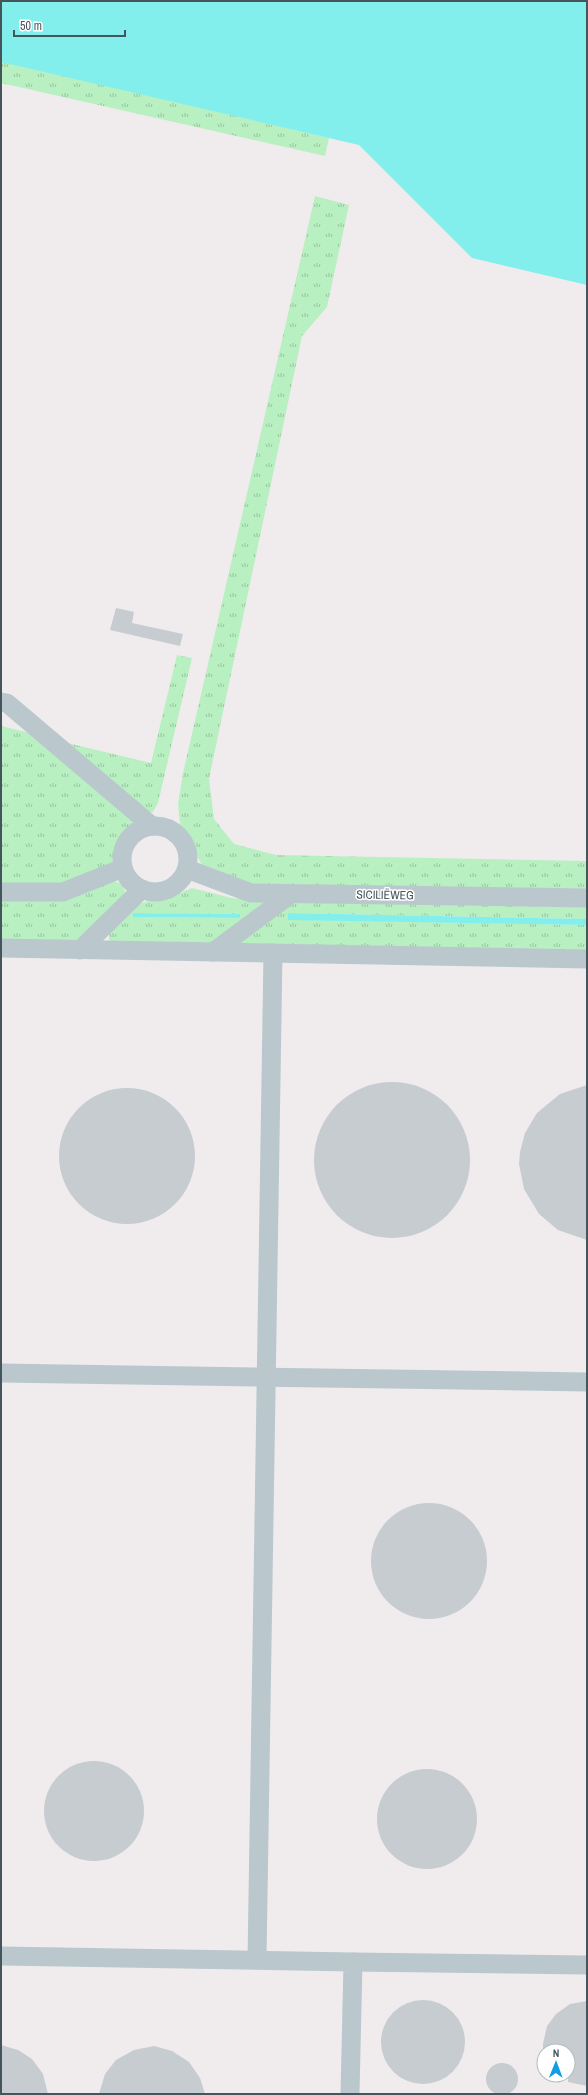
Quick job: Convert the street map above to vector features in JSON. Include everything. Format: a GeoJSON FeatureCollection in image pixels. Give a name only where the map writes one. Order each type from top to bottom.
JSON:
{"type":"FeatureCollection","features":[{"type":"Feature","properties":{"kind":"street"},"geometry":{"type":"LineString","coordinates":[[1,702],[7,703],[152,826]]}},
{"type":"Feature","properties":{"kind":"street"},"geometry":{"type":"LineString","coordinates":[[152,826],[164,827],[181,839],[186,848],[188,859],[187,869],[177,884],[169,889],[150,892],[133,884],[123,868],[122,858],[128,840],[134,834],[152,826]]}},
{"type":"Feature","properties":{"kind":"street"},"geometry":{"type":"LineString","coordinates":[[1,892],[63,892],[123,868]]}},
{"type":"Feature","properties":{"kind":"street","name":"SICILIËWEG"},"geometry":{"type":"LineString","coordinates":[[187,869],[251,893],[587,898]]}},
{"type":"Feature","properties":{"kind":"street"},"geometry":{"type":"LineString","coordinates":[[80,950],[142,889]]}},
{"type":"Feature","properties":{"kind":"street"},"geometry":{"type":"LineString","coordinates":[[212,952],[291,894]]}},
{"type":"Feature","properties":{"kind":"street"},"geometry":{"type":"LineString","coordinates":[[1,948],[587,959]]}},
{"type":"Feature","properties":{"kind":"street"},"geometry":{"type":"LineString","coordinates":[[258,1960],[273,953]]}},
{"type":"Feature","properties":{"kind":"street"},"geometry":{"type":"LineString","coordinates":[[1,1373],[587,1382]]}},
{"type":"Feature","properties":{"kind":"street"},"geometry":{"type":"LineString","coordinates":[[1,1956],[587,1965]]}},
{"type":"Feature","properties":{"kind":"street"},"geometry":{"type":"LineString","coordinates":[[350,2094],[353,1962]]}},
{"type":"Feature","properties":{"kind":"green space"},"geometry":{"type":"Polygon","coordinates":[[[1,61],[329,138],[325,156],[1,83],[1,61]]]}},
{"type":"Feature","properties":{"kind":"green space"},"geometry":{"type":"Polygon","coordinates":[[[315,196],[349,205],[327,307],[302,336],[209,779],[214,819],[234,844],[276,855],[587,861],[587,889],[259,884],[241,882],[202,865],[180,824],[178,804],[183,773],[315,196]]]}},
{"type":"Feature","properties":{"kind":"green space"},"geometry":{"type":"Polygon","coordinates":[[[177,655],[192,658],[158,803],[153,812],[148,812],[59,741],[151,763],[177,655]]]}},
{"type":"Feature","properties":{"kind":"green space"},"geometry":{"type":"Polygon","coordinates":[[[1,726],[30,733],[138,821],[127,829],[121,836],[115,848],[110,867],[60,886],[1,885],[1,726]]]}},
{"type":"Feature","properties":{"kind":"green space"},"geometry":{"type":"Polygon","coordinates":[[[114,881],[122,884],[125,891],[123,899],[74,944],[1,942],[1,900],[114,881]]]}},
{"type":"Feature","properties":{"kind":"green space"},"geometry":{"type":"Polygon","coordinates":[[[192,888],[232,898],[264,901],[265,907],[211,946],[115,944],[109,940],[109,934],[122,918],[135,906],[148,901],[167,899],[192,888]],[[133,913],[133,917],[239,918],[240,914],[133,913]]]}},
{"type":"Feature","properties":{"kind":"green space"},"geometry":{"type":"Polygon","coordinates":[[[289,902],[587,907],[587,919],[288,913],[288,919],[587,925],[587,951],[231,946],[289,902]]]}},
{"type":"Feature","properties":{"kind":"water"},"geometry":{"type":"Polygon","coordinates":[[[1,1],[587,1],[587,285],[472,258],[359,145],[1,62],[1,1]]]}},
{"type":"Feature","properties":{"kind":"water"},"geometry":{"type":"Polygon","coordinates":[[[133,913],[240,914],[240,918],[133,917],[133,913]]]}},
{"type":"Feature","properties":{"kind":"water"},"geometry":{"type":"Polygon","coordinates":[[[288,913],[587,919],[587,925],[288,920],[288,913]]]}},
{"type":"Feature","properties":{"kind":"building"},"geometry":{"type":"Polygon","coordinates":[[[116,608],[134,612],[132,623],[183,634],[180,646],[110,630],[116,608]]]}},
{"type":"Feature","properties":{"kind":"building"},"geometry":{"type":"Polygon","coordinates":[[[384,1082],[400,1082],[415,1085],[429,1091],[447,1105],[461,1123],[467,1137],[470,1160],[467,1183],[461,1197],[447,1215],[429,1229],[415,1235],[400,1238],[384,1238],[369,1235],[355,1229],[337,1215],[327,1203],[317,1183],[314,1168],[314,1152],[317,1137],[323,1123],[337,1105],[349,1095],[369,1085],[384,1082]]]}},
{"type":"Feature","properties":{"kind":"building"},"geometry":{"type":"Polygon","coordinates":[[[587,1085],[587,1240],[558,1230],[539,1214],[524,1189],[519,1164],[520,1152],[525,1133],[537,1113],[560,1094],[587,1085]]]}},
{"type":"Feature","properties":{"kind":"building"},"geometry":{"type":"Polygon","coordinates":[[[127,1088],[153,1093],[175,1108],[190,1130],[195,1156],[190,1182],[175,1204],[153,1219],[127,1224],[101,1219],[79,1204],[64,1182],[59,1156],[64,1130],[79,1108],[101,1093],[127,1088]]]}},
{"type":"Feature","properties":{"kind":"building"},"geometry":{"type":"Polygon","coordinates":[[[429,1503],[451,1507],[461,1512],[470,1520],[478,1529],[483,1539],[487,1561],[483,1583],[478,1593],[470,1602],[461,1610],[451,1615],[429,1619],[407,1615],[397,1610],[388,1602],[380,1593],[375,1583],[371,1561],[375,1539],[380,1529],[388,1520],[397,1512],[407,1507],[429,1503]]]}},
{"type":"Feature","properties":{"kind":"building"},"geometry":{"type":"Polygon","coordinates":[[[94,1761],[104,1762],[122,1769],[136,1783],[143,1801],[143,1821],[136,1839],[122,1853],[104,1860],[94,1861],[84,1860],[66,1853],[52,1839],[45,1821],[44,1811],[45,1801],[52,1783],[66,1769],[84,1762],[94,1761]]]}},
{"type":"Feature","properties":{"kind":"building"},"geometry":{"type":"Polygon","coordinates":[[[427,1769],[437,1770],[455,1777],[469,1791],[476,1809],[476,1829],[469,1847],[455,1861],[437,1868],[427,1869],[417,1868],[399,1861],[385,1847],[378,1829],[377,1819],[378,1809],[385,1791],[399,1777],[417,1770],[427,1769]]]}},
{"type":"Feature","properties":{"kind":"building"},"geometry":{"type":"Polygon","coordinates":[[[423,2000],[439,2003],[453,2012],[462,2026],[465,2042],[462,2058],[453,2072],[439,2081],[423,2084],[407,2081],[393,2072],[384,2058],[381,2042],[384,2026],[393,2012],[407,2003],[423,2000]]]}},
{"type":"Feature","properties":{"kind":"building"},"geometry":{"type":"Polygon","coordinates":[[[587,2001],[587,2086],[573,2083],[576,2083],[576,2043],[543,2043],[547,2026],[556,2014],[570,2004],[587,2001]]]}},
{"type":"Feature","properties":{"kind":"building"},"geometry":{"type":"Polygon","coordinates":[[[1,2045],[18,2050],[32,2059],[43,2074],[48,2094],[1,2094],[1,2045]]]}},
{"type":"Feature","properties":{"kind":"building"},"geometry":{"type":"Polygon","coordinates":[[[154,2046],[172,2051],[189,2062],[200,2078],[205,2094],[99,2094],[105,2074],[116,2060],[134,2050],[154,2046]]]}},
{"type":"Feature","properties":{"kind":"building"},"geometry":{"type":"Polygon","coordinates":[[[499,2063],[505,2063],[515,2070],[518,2079],[517,2085],[511,2092],[505,2095],[499,2095],[489,2088],[486,2082],[486,2076],[493,2066],[499,2063]]]}}]}
